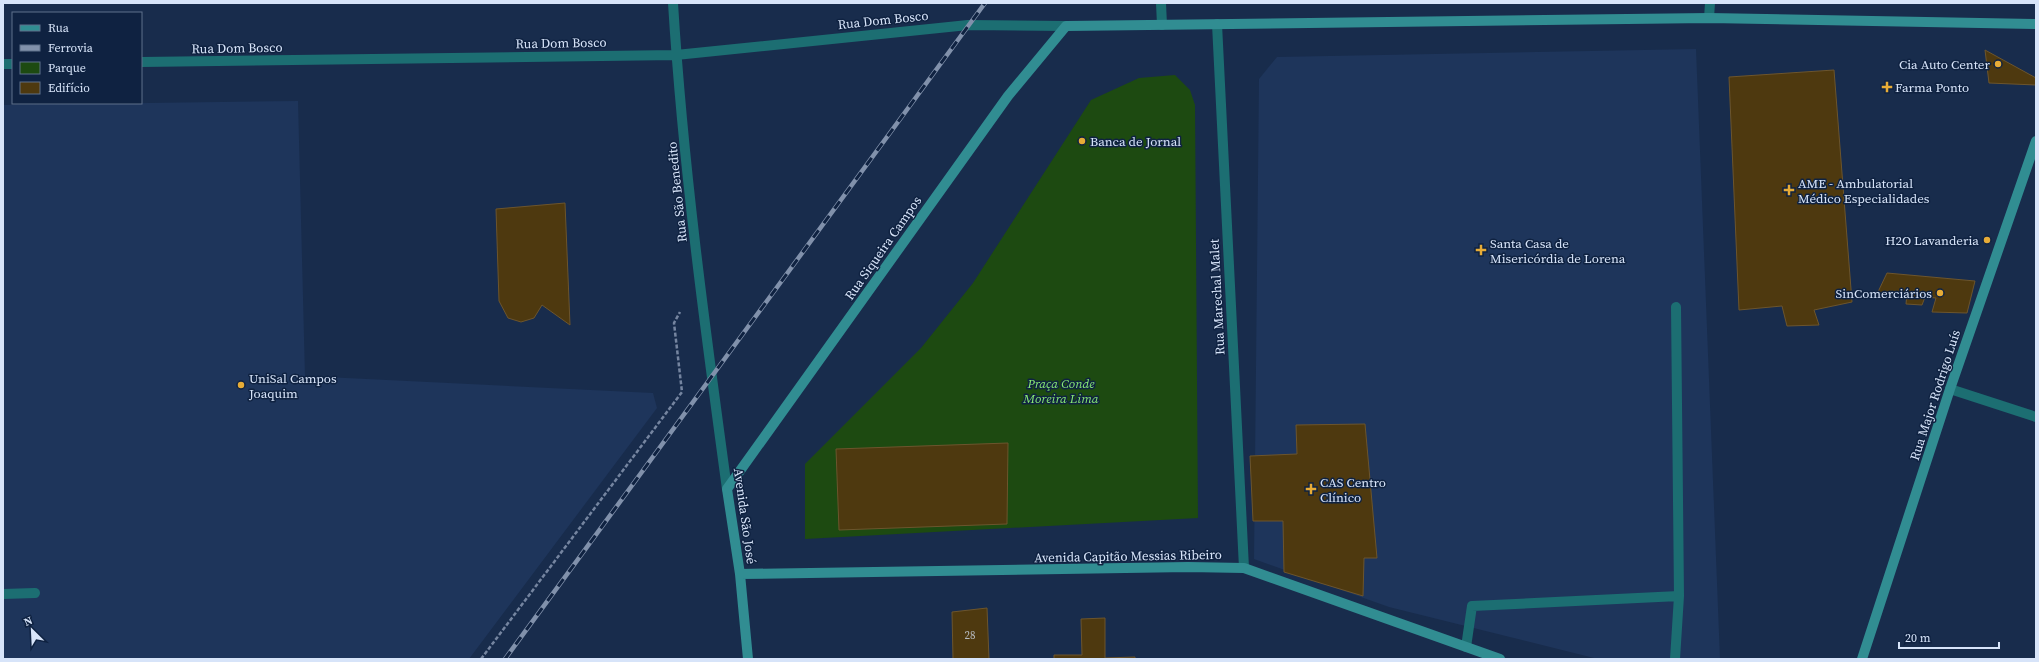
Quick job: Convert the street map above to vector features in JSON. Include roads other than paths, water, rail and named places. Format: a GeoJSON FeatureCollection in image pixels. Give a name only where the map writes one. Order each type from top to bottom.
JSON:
{"type":"FeatureCollection","features":[{"type":"Feature","properties":{"kind":"main road","name":"Rua Dom Bosco"},"geometry":{"type":"LineString","coordinates":[[1066,26],[1709,18],[2036,24]]}},
{"type":"Feature","properties":{"kind":"main road","name":"Rua Siqueira Campos"},"geometry":{"type":"LineString","coordinates":[[727,489],[1008,96],[1066,26]]}},
{"type":"Feature","properties":{"kind":"main road","name":"Rua Major Rodrigo Luís"},"geometry":{"type":"LineString","coordinates":[[1862,659],[1950,390],[2036,141]]}},
{"type":"Feature","properties":{"kind":"main road","name":"Avenida São José"},"geometry":{"type":"LineString","coordinates":[[727,489],[740,574],[748,659]]}},
{"type":"Feature","properties":{"kind":"main road","name":"Avenida Capitão Messias Ribeiro"},"geometry":{"type":"LineString","coordinates":[[740,574],[1188,567],[1244,568],[1500,659]]}},
{"type":"Feature","properties":{"kind":"street","name":"Rua São Benedito"},"geometry":{"type":"LineString","coordinates":[[673,3],[676,55],[698,276],[712,377]]}},
{"type":"Feature","properties":{"kind":"street"},"geometry":{"type":"LineString","coordinates":[[1161,3],[1162,25]]}},
{"type":"Feature","properties":{"kind":"street"},"geometry":{"type":"LineString","coordinates":[[1709,18],[1710,3]]}},
{"type":"Feature","properties":{"kind":"street","name":"Rua Marechal Malet"},"geometry":{"type":"LineString","coordinates":[[1217,24],[1244,568]]}},
{"type":"Feature","properties":{"kind":"street","name":"Rua Dom Bosco"},"geometry":{"type":"LineString","coordinates":[[142,62],[676,55],[968,25],[1066,26]]}},
{"type":"Feature","properties":{"kind":"street"},"geometry":{"type":"LineString","coordinates":[[1675,659],[1678,596],[1676,307]]}},
{"type":"Feature","properties":{"kind":"street","name":"Avenida São José"},"geometry":{"type":"LineString","coordinates":[[712,377],[727,489]]}},
{"type":"Feature","properties":{"kind":"street"},"geometry":{"type":"LineString","coordinates":[[1950,390],[2036,417]]}},
{"type":"Feature","properties":{"kind":"street"},"geometry":{"type":"LineString","coordinates":[[3,594],[35,592]]}},
{"type":"Feature","properties":{"kind":"street"},"geometry":{"type":"LineString","coordinates":[[1466,647],[1472,606],[1678,596]]}},
{"type":"Feature","properties":{"kind":"railway"},"geometry":{"type":"LineString","coordinates":[[505,659],[985,3]]}},
{"type":"Feature","properties":{"kind":"place","name":"Cia Auto Center"},"geometry":{"type":"Point","coordinates":[1998,64]}},
{"type":"Feature","properties":{"kind":"place","name":"Farma Ponto"},"geometry":{"type":"Point","coordinates":[1887,87]}},
{"type":"Feature","properties":{"kind":"place","name":"Banca de Jornal"},"geometry":{"type":"Point","coordinates":[1082,141]}},
{"type":"Feature","properties":{"kind":"place","name":"AME - Ambulatorial Médico Especialidades"},"geometry":{"type":"Point","coordinates":[1789,190]}},
{"type":"Feature","properties":{"kind":"place","name":"H2O Lavanderia"},"geometry":{"type":"Point","coordinates":[1987,240]}},
{"type":"Feature","properties":{"kind":"place","name":"Santa Casa de Misericórdia de Lorena"},"geometry":{"type":"Point","coordinates":[1481,250]}},
{"type":"Feature","properties":{"kind":"place","name":"SinComerciários"},"geometry":{"type":"Point","coordinates":[1940,293]}},
{"type":"Feature","properties":{"kind":"place","name":"UniSal Campos Joaquim"},"geometry":{"type":"Point","coordinates":[241,385]}},
{"type":"Feature","properties":{"kind":"place","name":"CAS Centro Clínico"},"geometry":{"type":"Point","coordinates":[1311,489]}},
{"type":"Feature","properties":{"kind":"park label","name":"Praça Conde Moreira Lima"},"geometry":{"type":"Point","coordinates":[1061,390]}}]}
